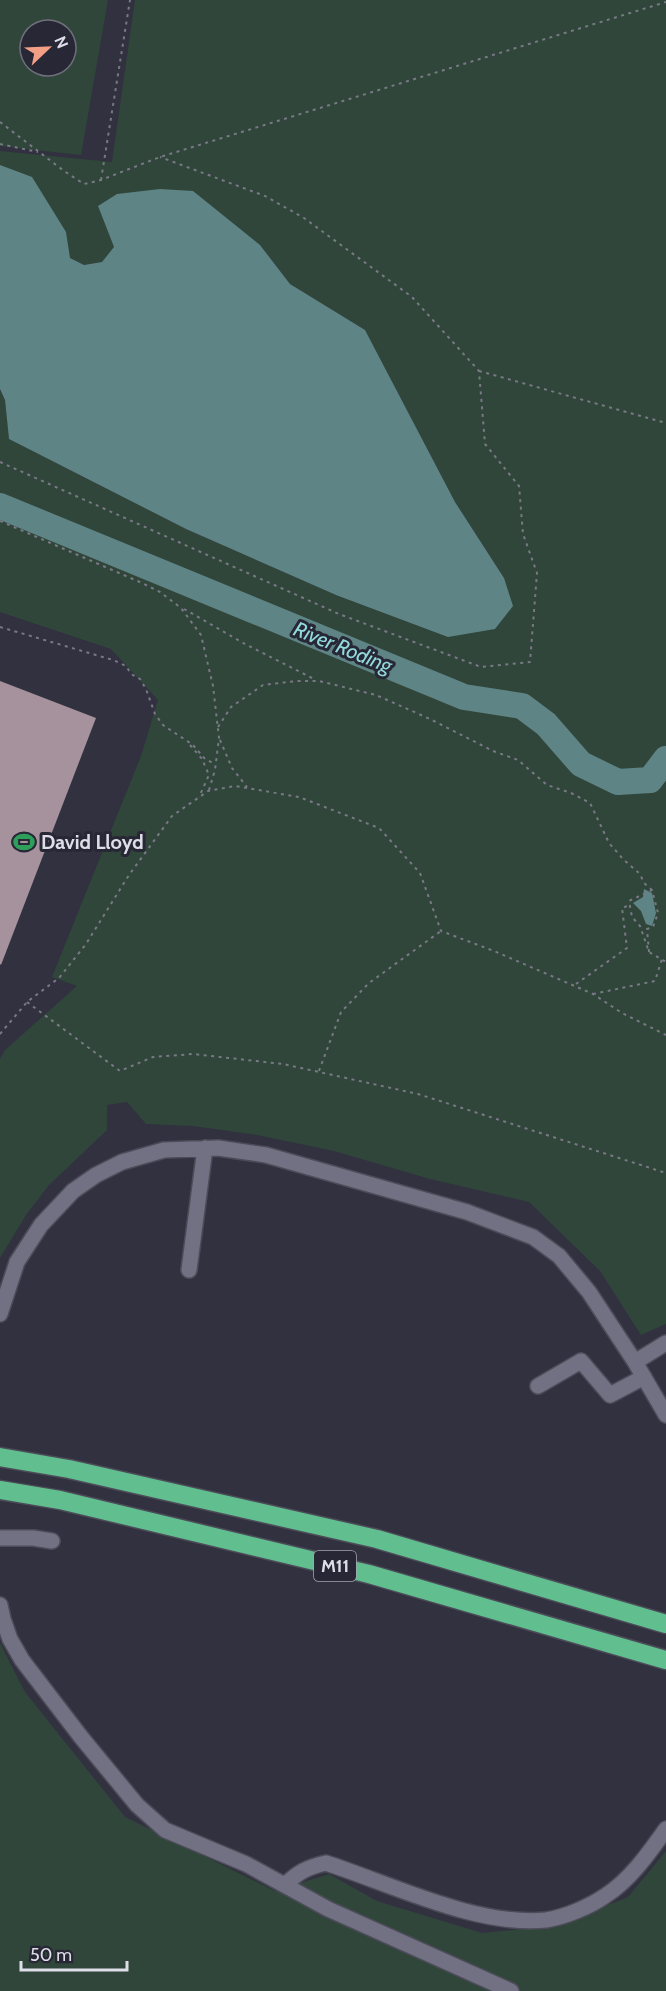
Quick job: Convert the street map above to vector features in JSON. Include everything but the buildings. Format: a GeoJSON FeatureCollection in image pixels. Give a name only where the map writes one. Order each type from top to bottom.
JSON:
{"type":"FeatureCollection","features":[{"type":"Feature","properties":{"kind":"highway","name":"M11"},"geometry":{"type":"LineString","coordinates":[[0,1457],[69,1469],[377,1539],[666,1624]]}},
{"type":"Feature","properties":{"kind":"highway","name":"M11"},"geometry":{"type":"LineString","coordinates":[[0,1490],[60,1500],[369,1574],[666,1660]]}},
{"type":"Feature","properties":{"kind":"lane"},"geometry":{"type":"LineString","coordinates":[[189,1270],[205,1148]]}},
{"type":"Feature","properties":{"kind":"lane"},"geometry":{"type":"LineString","coordinates":[[0,1314],[17,1262],[41,1225],[73,1191],[96,1175],[122,1162],[164,1150],[218,1148],[266,1155],[467,1212],[533,1237],[559,1256],[589,1292],[635,1362],[666,1415]]}},
{"type":"Feature","properties":{"kind":"lane"},"geometry":{"type":"LineString","coordinates":[[635,1362],[666,1343]]}},
{"type":"Feature","properties":{"kind":"lane"},"geometry":{"type":"LineString","coordinates":[[538,1386],[581,1361],[610,1395],[644,1377]]}},
{"type":"Feature","properties":{"kind":"lane"},"geometry":{"type":"LineString","coordinates":[[0,1538],[33,1538],[52,1541]]}},
{"type":"Feature","properties":{"kind":"lane"},"geometry":{"type":"LineString","coordinates":[[0,1605],[10,1639],[22,1660],[137,1805],[165,1830],[246,1864],[328,1909],[511,1991]]}},
{"type":"Feature","properties":{"kind":"lane"},"geometry":{"type":"LineString","coordinates":[[285,1885],[297,1873],[308,1867],[326,1863],[476,1915],[488,1913],[518,1920],[547,1919],[572,1912],[604,1897],[639,1864],[666,1829]]}},
{"type":"Feature","properties":{"kind":"path"},"geometry":{"type":"LineString","coordinates":[[101,180],[130,0]]}},
{"type":"Feature","properties":{"kind":"path"},"geometry":{"type":"LineString","coordinates":[[0,122],[84,184],[101,180],[160,157],[666,2]]}},
{"type":"Feature","properties":{"kind":"path"},"geometry":{"type":"LineString","coordinates":[[0,144],[40,153]]}},
{"type":"Feature","properties":{"kind":"path"},"geometry":{"type":"LineString","coordinates":[[160,157],[265,196],[304,218],[412,297],[479,370],[666,423]]}},
{"type":"Feature","properties":{"kind":"path"},"geometry":{"type":"LineString","coordinates":[[0,462],[350,618],[481,667],[530,662],[537,573],[523,534],[519,486],[485,444],[479,370]]}},
{"type":"Feature","properties":{"kind":"path"},"geometry":{"type":"LineString","coordinates":[[0,521],[142,582],[181,608],[245,644],[319,681],[376,695],[518,760],[547,785],[571,793],[590,803],[609,843],[640,874],[644,884],[652,890],[658,913],[653,927],[646,929],[649,952]]}},
{"type":"Feature","properties":{"kind":"path"},"geometry":{"type":"LineString","coordinates":[[181,608],[201,635],[213,686],[219,738],[208,791]]}},
{"type":"Feature","properties":{"kind":"path"},"geometry":{"type":"LineString","coordinates":[[0,627],[113,660],[126,666],[131,674],[140,679],[146,689],[150,705],[163,725],[189,742],[205,759],[215,764]]}},
{"type":"Feature","properties":{"kind":"path"},"geometry":{"type":"LineString","coordinates":[[218,727],[231,707],[262,685],[319,681]]}},
{"type":"Feature","properties":{"kind":"path"},"geometry":{"type":"LineString","coordinates":[[219,738],[232,768],[247,788]]}},
{"type":"Feature","properties":{"kind":"path"},"geometry":{"type":"LineString","coordinates":[[189,742],[202,759],[209,775],[199,797]]}},
{"type":"Feature","properties":{"kind":"path"},"geometry":{"type":"LineString","coordinates":[[0,1034],[27,1002],[59,978],[86,944],[129,875],[172,816],[208,791],[235,786],[299,797],[379,828],[420,873],[441,931],[494,951],[593,994],[622,1013],[666,1035]]}},
{"type":"Feature","properties":{"kind":"path"},"geometry":{"type":"LineString","coordinates":[[652,890],[629,901],[632,916],[640,926],[649,952],[666,962]]}},
{"type":"Feature","properties":{"kind":"path"},"geometry":{"type":"LineString","coordinates":[[575,986],[627,948],[622,908],[630,905]]}},
{"type":"Feature","properties":{"kind":"path"},"geometry":{"type":"LineString","coordinates":[[318,1072],[341,1012],[369,983],[441,931]]}},
{"type":"Feature","properties":{"kind":"path"},"geometry":{"type":"LineString","coordinates":[[593,994],[655,981],[662,959]]}},
{"type":"Feature","properties":{"kind":"path"},"geometry":{"type":"LineString","coordinates":[[27,1002],[120,1071],[153,1057],[193,1054],[283,1064],[418,1094],[666,1173]]}},
{"type":"Feature","properties":{"kind":"shaded area"},"geometry":{"type":"Polygon","coordinates":[[[0,0],[108,0],[81,155],[0,146],[0,0]]]}},
{"type":"Feature","properties":{"kind":"shaded area"},"geometry":{"type":"Polygon","coordinates":[[[135,0],[666,0],[666,1324],[641,1335],[600,1271],[529,1202],[430,1179],[334,1151],[257,1135],[193,1126],[146,1124],[127,1102],[107,1105],[107,1130],[49,1185],[26,1215],[0,1258],[0,1059],[5,1050],[77,986],[52,977],[141,756],[158,700],[111,649],[0,612],[0,389],[5,400],[9,439],[186,529],[336,595],[504,578],[455,502],[365,330],[290,284],[260,245],[98,206],[114,247],[102,262],[84,265],[69,258],[66,232],[0,165],[0,151],[112,162],[135,0]]]}},
{"type":"Feature","properties":{"kind":"shaded area"},"geometry":{"type":"Polygon","coordinates":[[[0,165],[32,177],[66,232],[70,258],[84,265],[102,262],[114,247],[98,206],[117,194],[160,189],[193,191],[260,245],[290,284],[365,330],[455,502],[504,578],[513,606],[495,629],[448,637],[336,595],[186,529],[9,439],[5,400],[0,389],[0,165]]]}},
{"type":"Feature","properties":{"kind":"shaded area"},"geometry":{"type":"Polygon","coordinates":[[[644,889],[652,893],[656,913],[652,926],[646,924],[641,911],[633,903],[643,897],[644,889]]]}},
{"type":"Feature","properties":{"kind":"shaded area"},"geometry":{"type":"Polygon","coordinates":[[[0,1643],[25,1692],[125,1817],[275,1891],[329,1874],[377,1901],[482,1933],[556,1926],[628,1897],[666,1851],[666,1991],[0,1991],[0,1643]]]}},
{"type":"Feature","properties":{"kind":"waterway","name":"River Roding"},"geometry":{"type":"LineString","coordinates":[[0,506],[464,697],[522,706],[546,724],[581,764],[618,782],[650,780],[666,759]]}},
{"type":"Feature","properties":{"kind":"place","name":"David Lloyd"},"geometry":{"type":"Point","coordinates":[24,842]}}]}
